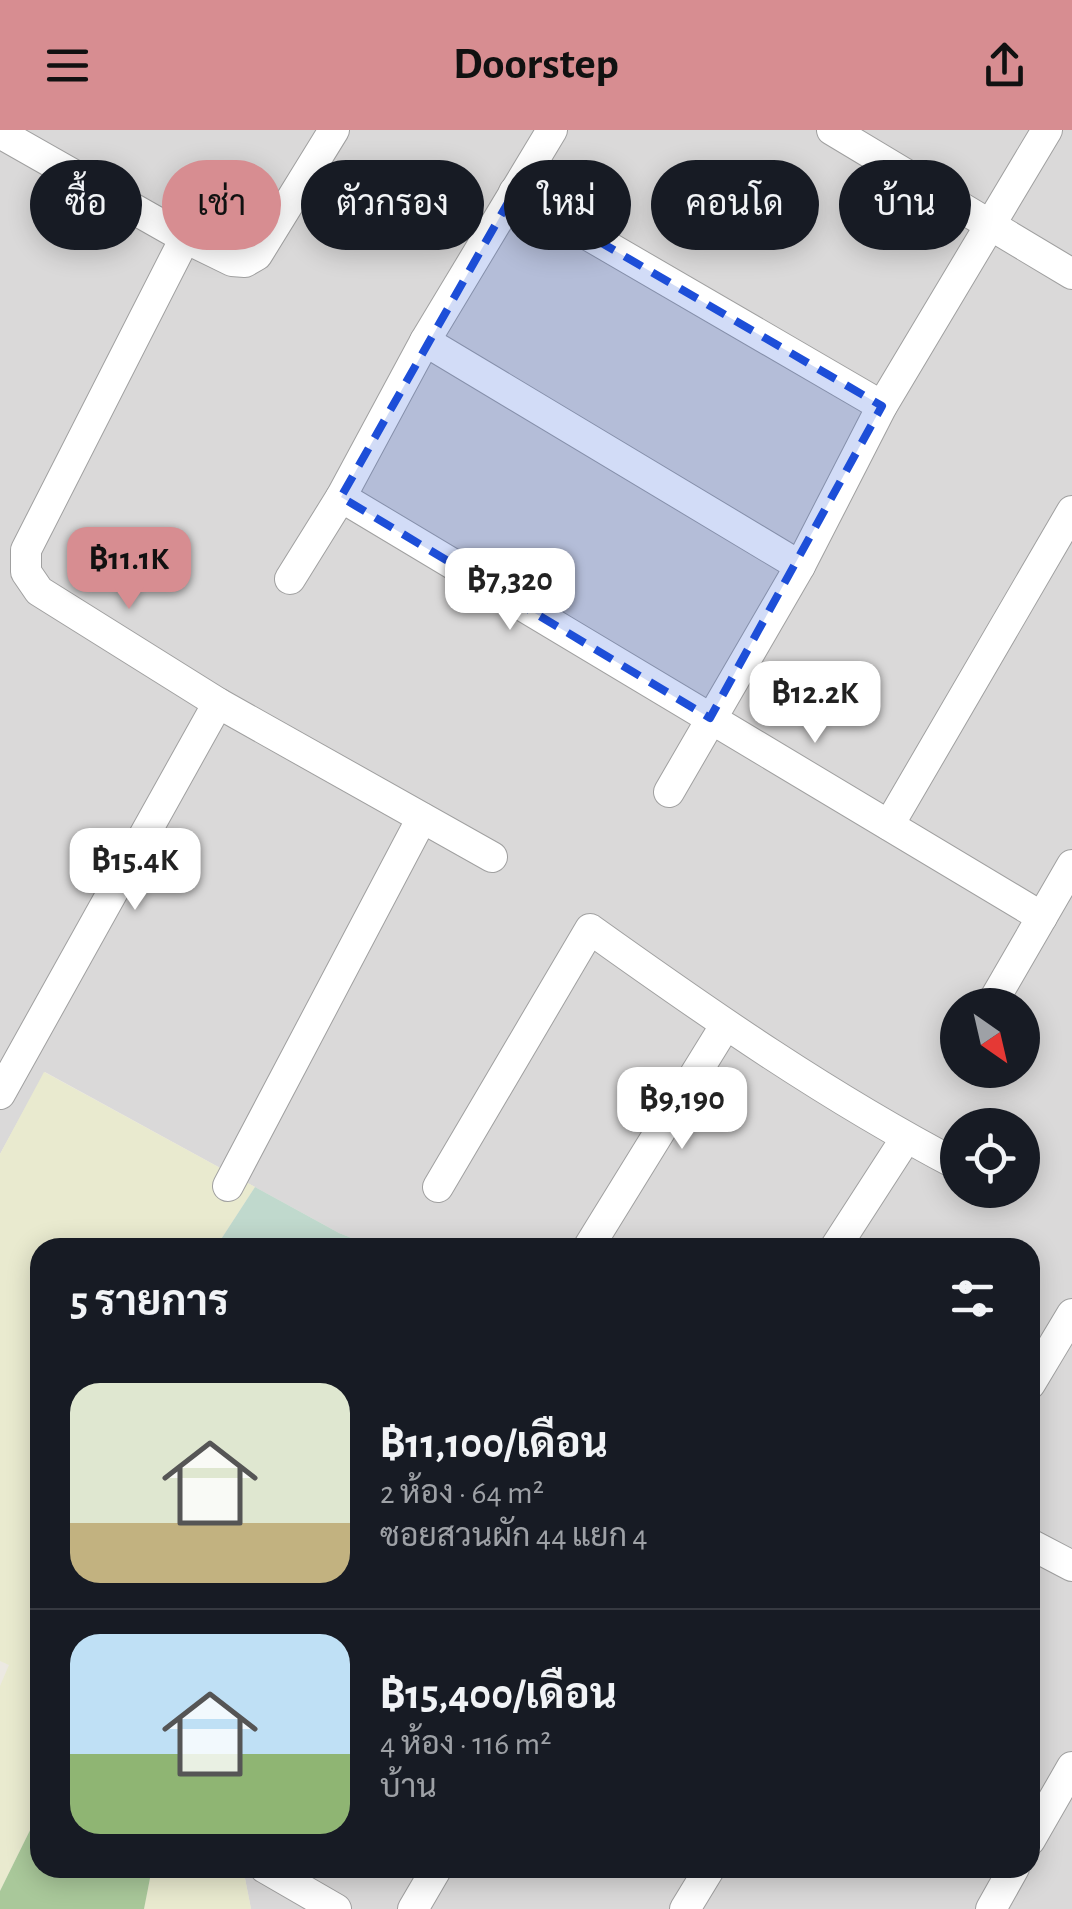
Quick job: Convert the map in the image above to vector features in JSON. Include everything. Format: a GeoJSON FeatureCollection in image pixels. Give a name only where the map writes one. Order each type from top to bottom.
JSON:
{"type":"FeatureCollection","features":[{"type":"Feature","properties":{"kind":"street"},"geometry":{"type":"LineString","coordinates":[[281,217],[334,130]]}},
{"type":"Feature","properties":{"kind":"street"},"geometry":{"type":"LineString","coordinates":[[534,160],[552,130]]}},
{"type":"Feature","properties":{"kind":"street"},"geometry":{"type":"LineString","coordinates":[[832,130],[1072,274]]}},
{"type":"Feature","properties":{"kind":"street"},"geometry":{"type":"LineString","coordinates":[[668,792],[800,566],[882,406],[1047,130]]}},
{"type":"Feature","properties":{"kind":"street"},"geometry":{"type":"LineString","coordinates":[[0,133],[162,225]]}},
{"type":"Feature","properties":{"kind":"street"},"geometry":{"type":"LineString","coordinates":[[290,579],[504,209]]}},
{"type":"Feature","properties":{"kind":"street"},"geometry":{"type":"LineString","coordinates":[[179,250],[26,550],[26,572],[39,592],[218,703],[492,857]]}},
{"type":"Feature","properties":{"kind":"street"},"geometry":{"type":"LineString","coordinates":[[210,250],[232,261],[245,262],[261,250]]}},
{"type":"Feature","properties":{"kind":"street"},"geometry":{"type":"LineString","coordinates":[[614,250],[882,406]]}},
{"type":"Feature","properties":{"kind":"street"},"geometry":{"type":"LineString","coordinates":[[425,341],[800,566]]}},
{"type":"Feature","properties":{"kind":"street"},"geometry":{"type":"LineString","coordinates":[[340,497],[1042,918]]}},
{"type":"Feature","properties":{"kind":"street"},"geometry":{"type":"LineString","coordinates":[[889,826],[1072,511]]}},
{"type":"Feature","properties":{"kind":"street"},"geometry":{"type":"LineString","coordinates":[[0,1094],[218,703]]}},
{"type":"Feature","properties":{"kind":"street"},"geometry":{"type":"LineString","coordinates":[[228,1186],[422,818]]}},
{"type":"Feature","properties":{"kind":"street"},"geometry":{"type":"LineString","coordinates":[[1001,988],[1072,866]]}},
{"type":"Feature","properties":{"kind":"street"},"geometry":{"type":"LineString","coordinates":[[438,1187],[590,929],[725,1026],[940,1156]]}},
{"type":"Feature","properties":{"kind":"street"},"geometry":{"type":"LineString","coordinates":[[594,1238],[725,1026]]}},
{"type":"Feature","properties":{"kind":"street"},"geometry":{"type":"LineString","coordinates":[[841,1238],[906,1138]]}},
{"type":"Feature","properties":{"kind":"street"},"geometry":{"type":"LineString","coordinates":[[1040,1367],[1072,1314]]}},
{"type":"Feature","properties":{"kind":"street"},"geometry":{"type":"LineString","coordinates":[[1040,1549],[1072,1566]]}},
{"type":"Feature","properties":{"kind":"street"},"geometry":{"type":"LineString","coordinates":[[1040,1822],[1072,1766]]}},
{"type":"Feature","properties":{"kind":"street"},"geometry":{"type":"LineString","coordinates":[[282,1878],[336,1909]]}},
{"type":"Feature","properties":{"kind":"street"},"geometry":{"type":"LineString","coordinates":[[413,1909],[431,1878]]}},
{"type":"Feature","properties":{"kind":"street"},"geometry":{"type":"LineString","coordinates":[[686,1909],[704,1878]]}},
{"type":"Feature","properties":{"kind":"street"},"geometry":{"type":"LineString","coordinates":[[990,1909],[1008,1878]]}},
{"type":"Feature","properties":{"kind":"highlighted area"},"geometry":{"type":"Polygon","coordinates":[[[514,192],[882,406],[710,718],[341,497],[514,192]]]}},
{"type":"Feature","properties":{"kind":"shaded area"},"geometry":{"type":"Polygon","coordinates":[[[0,130],[1072,130],[1072,1909],[251,1909],[245,1878],[1040,1878],[1040,1238],[352,1238],[45,1072],[0,1154],[0,130]]]}},
{"type":"Feature","properties":{"kind":"green space"},"geometry":{"type":"Polygon","coordinates":[[[44,1072],[255,1187],[222,1238],[30,1238],[30,1830],[0,1891],[0,1686],[9,1665],[0,1661],[0,1154],[44,1072]]]}},
{"type":"Feature","properties":{"kind":"green space"},"geometry":{"type":"Polygon","coordinates":[[[255,1187],[352,1238],[222,1238],[255,1187]]]}},
{"type":"Feature","properties":{"kind":"green space"},"geometry":{"type":"Polygon","coordinates":[[[30,1830],[30,1878],[150,1878],[144,1909],[0,1909],[0,1891],[30,1830]]]}},
{"type":"Feature","properties":{"kind":"green space"},"geometry":{"type":"Polygon","coordinates":[[[150,1878],[245,1878],[251,1909],[144,1909],[150,1878]]]}}]}
